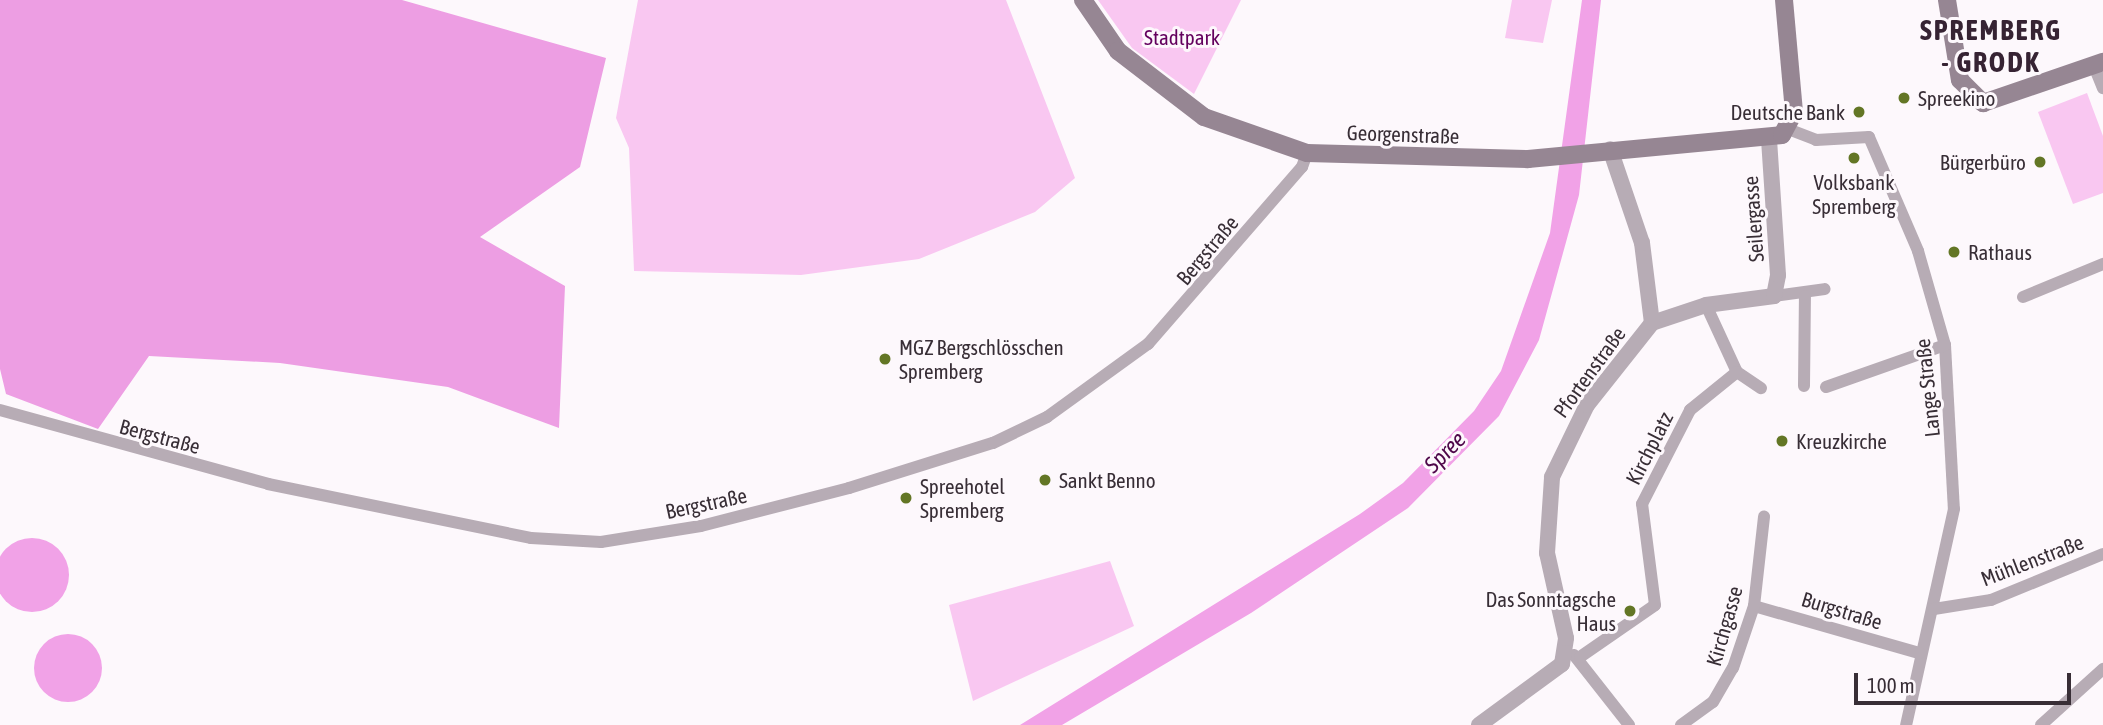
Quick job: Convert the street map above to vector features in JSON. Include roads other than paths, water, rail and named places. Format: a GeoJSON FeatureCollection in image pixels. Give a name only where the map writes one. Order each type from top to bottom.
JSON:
{"type":"FeatureCollection","features":[{"type":"Feature","properties":{"kind":"main road","name":"Georgenstraße"},"geometry":{"type":"LineString","coordinates":[[1083,0],[1118,51],[1171,96],[1205,117],[1307,153],[1528,159],[1778,135]]}},
{"type":"Feature","properties":{"kind":"main road"},"geometry":{"type":"LineString","coordinates":[[1778,135],[1794,112],[1784,0]]}},
{"type":"Feature","properties":{"kind":"main road"},"geometry":{"type":"LineString","coordinates":[[1947,0],[1960,80],[1972,97],[1992,103],[2098,64]]}},
{"type":"Feature","properties":{"kind":"street"},"geometry":{"type":"LineString","coordinates":[[2098,64],[2103,88]]}},
{"type":"Feature","properties":{"kind":"street","name":"Lange Straße"},"geometry":{"type":"LineString","coordinates":[[1778,135],[1816,140],[1870,137],[1918,251],[1945,345],[1954,509],[1934,609],[1919,653],[1906,725]]}},
{"type":"Feature","properties":{"kind":"street","name":"Seilergasse"},"geometry":{"type":"LineString","coordinates":[[1773,296],[1779,275],[1778,135]]}},
{"type":"Feature","properties":{"kind":"street","name":"Pfortenstraße"},"geometry":{"type":"LineString","coordinates":[[1603,150],[1642,243],[1652,323],[1587,405],[1552,477],[1547,553],[1574,654],[1629,725]]}},
{"type":"Feature","properties":{"kind":"street","name":"Bergstraße"},"geometry":{"type":"LineString","coordinates":[[0,410],[268,484],[531,538],[601,541],[701,526],[954,455],[1046,417],[1149,344],[1307,153]]}},
{"type":"Feature","properties":{"kind":"street"},"geometry":{"type":"LineString","coordinates":[[2023,297],[2103,264]]}},
{"type":"Feature","properties":{"kind":"street"},"geometry":{"type":"LineString","coordinates":[[1652,323],[1706,305],[1773,296],[1805,296],[1825,289]]}},
{"type":"Feature","properties":{"kind":"street"},"geometry":{"type":"LineString","coordinates":[[1804,386],[1805,296]]}},
{"type":"Feature","properties":{"kind":"street"},"geometry":{"type":"LineString","coordinates":[[1706,305],[1737,372],[1760,388]]}},
{"type":"Feature","properties":{"kind":"street"},"geometry":{"type":"LineString","coordinates":[[1826,387],[1945,345]]}},
{"type":"Feature","properties":{"kind":"street","name":"Kirchplatz"},"geometry":{"type":"LineString","coordinates":[[1574,654],[1655,605],[1642,504],[1690,410],[1737,372]]}},
{"type":"Feature","properties":{"kind":"street","name":"Kirchgasse"},"geometry":{"type":"LineString","coordinates":[[1681,725],[1727,684],[1754,606],[1764,517]]}},
{"type":"Feature","properties":{"kind":"street","name":"Mühlenstraße"},"geometry":{"type":"LineString","coordinates":[[1934,609],[1991,600],[2103,554]]}},
{"type":"Feature","properties":{"kind":"street","name":"Burgstraße"},"geometry":{"type":"LineString","coordinates":[[1754,606],[1919,653]]}},
{"type":"Feature","properties":{"kind":"street"},"geometry":{"type":"LineString","coordinates":[[1479,725],[1551,676],[1574,654]]}},
{"type":"Feature","properties":{"kind":"street"},"geometry":{"type":"LineString","coordinates":[[2041,725],[2103,669]]}},
{"type":"Feature","properties":{"kind":"water","name":"Spree"},"geometry":{"type":"Polygon","coordinates":[[[1582,0],[1601,0],[1579,195],[1539,340],[1499,416],[1408,508],[1251,613],[1062,725],[1020,725],[1360,514],[1403,483],[1474,411],[1501,371],[1550,233],[1582,0]]]}},
{"type":"Feature","properties":{"kind":"water"},"geometry":{"type":"Polygon","coordinates":[[[32,538],[53,544],[63,554],[69,575],[63,596],[53,606],[32,612],[11,606],[1,596],[-5,575],[1,554],[11,544],[32,538]]]}},
{"type":"Feature","properties":{"kind":"water"},"geometry":{"type":"Polygon","coordinates":[[[68,634],[81,637],[92,644],[99,655],[102,668],[99,681],[92,692],[81,699],[68,702],[55,699],[44,692],[37,681],[34,668],[37,655],[44,644],[55,637],[68,634]]]}},
{"type":"Feature","properties":{"kind":"place","name":"Spreekino"},"geometry":{"type":"Point","coordinates":[1904,98]}},
{"type":"Feature","properties":{"kind":"place","name":"Deutsche Bank"},"geometry":{"type":"Point","coordinates":[1859,112]}},
{"type":"Feature","properties":{"kind":"place","name":"Volksbank Spremberg"},"geometry":{"type":"Point","coordinates":[1854,158]}},
{"type":"Feature","properties":{"kind":"place","name":"Bürgerbüro"},"geometry":{"type":"Point","coordinates":[2040,162]}},
{"type":"Feature","properties":{"kind":"place","name":"Rathaus"},"geometry":{"type":"Point","coordinates":[1954,252]}},
{"type":"Feature","properties":{"kind":"place","name":"MGZ Bergschlösschen Spremberg"},"geometry":{"type":"Point","coordinates":[885,359]}},
{"type":"Feature","properties":{"kind":"place","name":"Kreuzkirche"},"geometry":{"type":"Point","coordinates":[1782,441]}},
{"type":"Feature","properties":{"kind":"place","name":"Sankt Benno"},"geometry":{"type":"Point","coordinates":[1045,480]}},
{"type":"Feature","properties":{"kind":"place","name":"Spreehotel Spremberg"},"geometry":{"type":"Point","coordinates":[906,498]}},
{"type":"Feature","properties":{"kind":"place","name":"Das Sonntagsche Haus"},"geometry":{"type":"Point","coordinates":[1630,611]}},
{"type":"Feature","properties":{"kind":"district","name":"SPREMBERG - GRODK"},"geometry":{"type":"Point","coordinates":[1991,46]}},
{"type":"Feature","properties":{"kind":"park label","name":"Stadtpark"},"geometry":{"type":"Point","coordinates":[1182,37]}}]}
